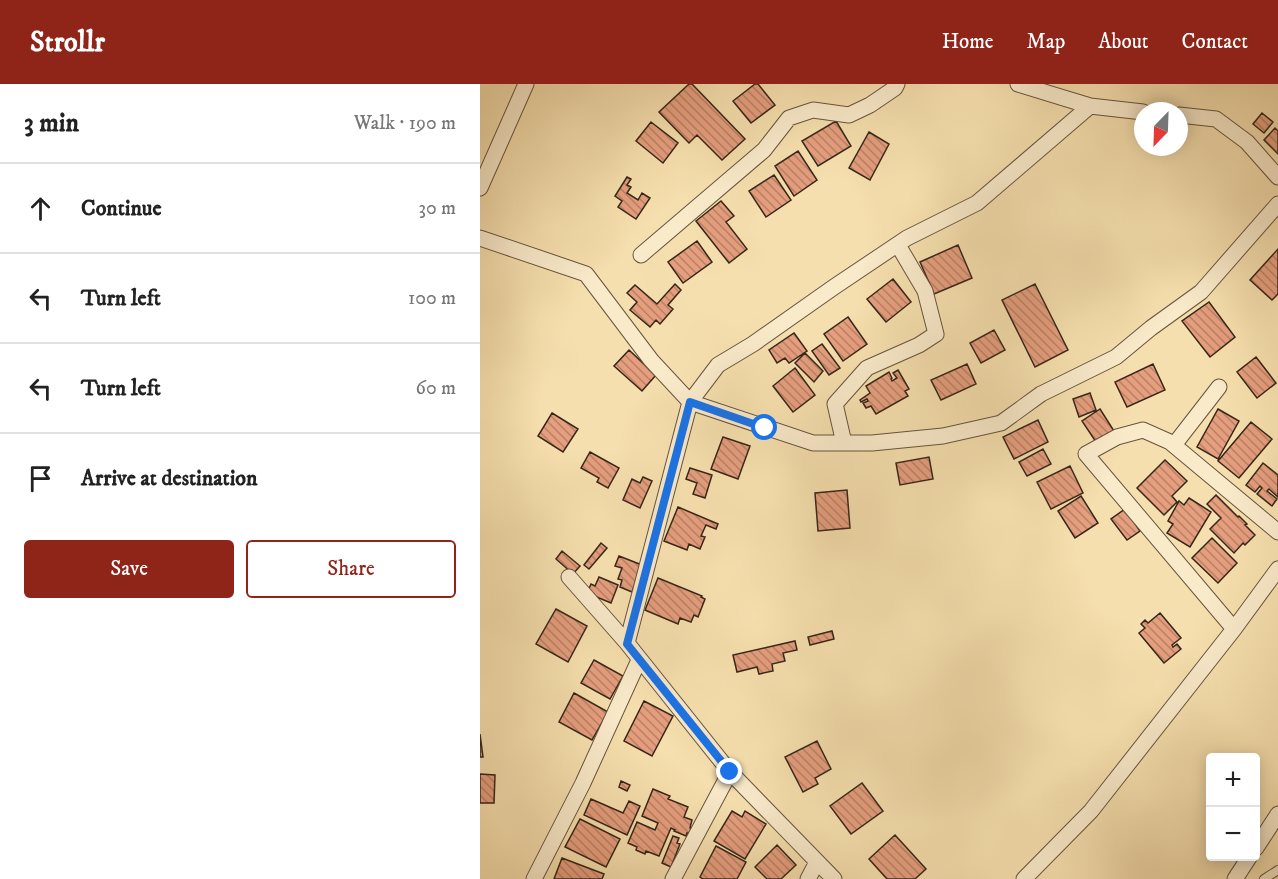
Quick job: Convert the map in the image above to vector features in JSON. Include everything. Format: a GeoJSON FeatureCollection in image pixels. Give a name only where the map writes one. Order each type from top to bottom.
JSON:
{"type":"FeatureCollection","features":[{"type":"Feature","properties":{"kind":"street"},"geometry":{"type":"LineString","coordinates":[[480,188],[526,84]]}},
{"type":"Feature","properties":{"kind":"street"},"geometry":{"type":"LineString","coordinates":[[641,255],[764,150],[789,118],[813,110],[849,115],[870,105],[896,88],[897,84]]}},
{"type":"Feature","properties":{"kind":"street"},"geometry":{"type":"LineString","coordinates":[[1018,84],[1090,106],[1134,111]]}},
{"type":"Feature","properties":{"kind":"street"},"geometry":{"type":"LineString","coordinates":[[627,644],[690,402],[718,365],[753,344],[907,238],[976,202],[1090,106]]}},
{"type":"Feature","properties":{"kind":"street"},"geometry":{"type":"LineString","coordinates":[[1188,116],[1216,119],[1247,142],[1278,177]]}},
{"type":"Feature","properties":{"kind":"street"},"geometry":{"type":"LineString","coordinates":[[480,238],[586,274],[651,360],[690,402],[813,443],[872,443],[943,436],[1001,423],[1041,394],[1116,357],[1201,292],[1278,204]]}},
{"type":"Feature","properties":{"kind":"street"},"geometry":{"type":"LineString","coordinates":[[844,443],[835,404],[867,368],[919,345],[936,334],[925,291],[898,244]]}},
{"type":"Feature","properties":{"kind":"street"},"geometry":{"type":"LineString","coordinates":[[1174,445],[1219,387]]}},
{"type":"Feature","properties":{"kind":"street"},"geometry":{"type":"LineString","coordinates":[[1234,629],[1086,454],[1117,437],[1143,430],[1174,445],[1278,532]]}},
{"type":"Feature","properties":{"kind":"street"},"geometry":{"type":"LineString","coordinates":[[1024,879],[1091,812],[1278,569]]}},
{"type":"Feature","properties":{"kind":"street"},"geometry":{"type":"LineString","coordinates":[[569,577],[627,644],[730,772],[834,879]]}},
{"type":"Feature","properties":{"kind":"street"},"geometry":{"type":"LineString","coordinates":[[534,879],[583,783],[639,660]]}},
{"type":"Feature","properties":{"kind":"street"},"geometry":{"type":"LineString","coordinates":[[673,879],[730,772]]}},
{"type":"Feature","properties":{"kind":"street"},"geometry":{"type":"LineString","coordinates":[[1260,842],[1278,814]]}},
{"type":"Feature","properties":{"kind":"street"},"geometry":{"type":"LineString","coordinates":[[1235,879],[1247,861]]}},
{"type":"Feature","properties":{"kind":"street"},"geometry":{"type":"LineString","coordinates":[[808,879],[817,862]]}},
{"type":"Feature","properties":{"kind":"lane"},"geometry":{"type":"LineString","coordinates":[[1264,879],[1278,870]]}},
{"type":"Feature","properties":{"kind":"building"},"geometry":{"type":"Polygon","coordinates":[[[689,84],[692,84],[745,139],[722,160],[697,135],[689,143],[659,112],[689,84]]]}},
{"type":"Feature","properties":{"kind":"building"},"geometry":{"type":"Polygon","coordinates":[[[758,84],[775,105],[751,123],[733,101],[758,84]]]}},
{"type":"Feature","properties":{"kind":"building"},"geometry":{"type":"Polygon","coordinates":[[[1262,113],[1273,122],[1264,133],[1253,124],[1262,113]]]}},
{"type":"Feature","properties":{"kind":"building"},"geometry":{"type":"Polygon","coordinates":[[[836,121],[851,146],[818,166],[802,141],[836,121]]]}},
{"type":"Feature","properties":{"kind":"building"},"geometry":{"type":"Polygon","coordinates":[[[651,122],[678,143],[663,163],[636,141],[651,122]]]}},
{"type":"Feature","properties":{"kind":"building"},"geometry":{"type":"Polygon","coordinates":[[[1275,128],[1278,131],[1278,154],[1264,140],[1275,128]]]}},
{"type":"Feature","properties":{"kind":"building"},"geometry":{"type":"Polygon","coordinates":[[[869,132],[889,144],[870,180],[849,168],[869,132]]]}},
{"type":"Feature","properties":{"kind":"building"},"geometry":{"type":"Polygon","coordinates":[[[798,151],[817,180],[794,196],[775,166],[798,151]]]}},
{"type":"Feature","properties":{"kind":"building"},"geometry":{"type":"Polygon","coordinates":[[[774,175],[791,200],[766,217],[749,191],[774,175]]]}},
{"type":"Feature","properties":{"kind":"building"},"geometry":{"type":"Polygon","coordinates":[[[627,177],[631,179],[627,185],[631,187],[627,193],[638,200],[642,193],[650,198],[636,219],[618,207],[622,201],[615,196],[627,177]]]}},
{"type":"Feature","properties":{"kind":"building"},"geometry":{"type":"Polygon","coordinates":[[[721,201],[734,216],[726,222],[747,249],[729,263],[696,221],[721,201]]]}},
{"type":"Feature","properties":{"kind":"building"},"geometry":{"type":"Polygon","coordinates":[[[697,241],[712,262],[683,283],[668,262],[697,241]]]}},
{"type":"Feature","properties":{"kind":"building"},"geometry":{"type":"Polygon","coordinates":[[[958,245],[972,278],[934,294],[920,262],[958,245]]]}},
{"type":"Feature","properties":{"kind":"building"},"geometry":{"type":"Polygon","coordinates":[[[1278,249],[1278,294],[1272,300],[1250,280],[1278,249]]]}},
{"type":"Feature","properties":{"kind":"building"},"geometry":{"type":"Polygon","coordinates":[[[893,279],[911,302],[886,322],[867,299],[893,279]]]}},
{"type":"Feature","properties":{"kind":"building"},"geometry":{"type":"Polygon","coordinates":[[[675,284],[681,290],[668,305],[673,309],[660,324],[656,320],[650,327],[630,310],[637,302],[627,293],[635,285],[657,304],[675,284]]]}},
{"type":"Feature","properties":{"kind":"building"},"geometry":{"type":"Polygon","coordinates":[[[1035,284],[1068,350],[1035,367],[1002,300],[1035,284]]]}},
{"type":"Feature","properties":{"kind":"building"},"geometry":{"type":"Polygon","coordinates":[[[1209,302],[1235,337],[1210,357],[1182,321],[1209,302]]]}},
{"type":"Feature","properties":{"kind":"building"},"geometry":{"type":"Polygon","coordinates":[[[848,317],[867,344],[843,361],[824,334],[848,317]]]}},
{"type":"Feature","properties":{"kind":"building"},"geometry":{"type":"Polygon","coordinates":[[[994,330],[1005,350],[981,363],[970,343],[994,330]]]}},
{"type":"Feature","properties":{"kind":"building"},"geometry":{"type":"Polygon","coordinates":[[[794,333],[807,351],[789,363],[785,358],[777,363],[769,350],[794,333]]]}},
{"type":"Feature","properties":{"kind":"building"},"geometry":{"type":"Polygon","coordinates":[[[822,344],[840,368],[829,375],[812,351],[822,344]]]}},
{"type":"Feature","properties":{"kind":"building"},"geometry":{"type":"Polygon","coordinates":[[[629,350],[656,375],[642,391],[614,366],[629,350]]]}},
{"type":"Feature","properties":{"kind":"building"},"geometry":{"type":"Polygon","coordinates":[[[805,353],[823,371],[814,382],[795,363],[805,353]]]}},
{"type":"Feature","properties":{"kind":"building"},"geometry":{"type":"Polygon","coordinates":[[[1256,357],[1276,383],[1257,398],[1237,372],[1256,357]]]}},
{"type":"Feature","properties":{"kind":"building"},"geometry":{"type":"Polygon","coordinates":[[[967,364],[976,384],[941,400],[931,380],[967,364]]]}},
{"type":"Feature","properties":{"kind":"building"},"geometry":{"type":"Polygon","coordinates":[[[1153,364],[1165,390],[1127,407],[1115,382],[1153,364]]]}},
{"type":"Feature","properties":{"kind":"building"},"geometry":{"type":"Polygon","coordinates":[[[795,368],[815,395],[793,412],[773,386],[795,368]]]}},
{"type":"Feature","properties":{"kind":"building"},"geometry":{"type":"Polygon","coordinates":[[[898,370],[909,389],[905,391],[908,396],[876,414],[871,406],[866,408],[863,403],[868,401],[867,399],[861,402],[860,400],[870,393],[866,386],[889,372],[892,381],[897,378],[893,373],[898,370]]]}},
{"type":"Feature","properties":{"kind":"building"},"geometry":{"type":"Polygon","coordinates":[[[1090,393],[1096,410],[1079,417],[1073,399],[1090,393]]]}},
{"type":"Feature","properties":{"kind":"building"},"geometry":{"type":"Polygon","coordinates":[[[1100,409],[1114,431],[1096,442],[1082,421],[1100,409]]]}},
{"type":"Feature","properties":{"kind":"building"},"geometry":{"type":"Polygon","coordinates":[[[1218,409],[1239,421],[1218,459],[1197,447],[1218,409]]]}},
{"type":"Feature","properties":{"kind":"building"},"geometry":{"type":"Polygon","coordinates":[[[552,413],[578,429],[563,452],[538,436],[552,413]]]}},
{"type":"Feature","properties":{"kind":"building"},"geometry":{"type":"Polygon","coordinates":[[[1038,420],[1048,442],[1014,459],[1003,437],[1038,420]]]}},
{"type":"Feature","properties":{"kind":"building"},"geometry":{"type":"Polygon","coordinates":[[[1251,422],[1272,439],[1239,478],[1218,461],[1251,422]]]}},
{"type":"Feature","properties":{"kind":"building"},"geometry":{"type":"Polygon","coordinates":[[[723,437],[750,446],[738,479],[711,469],[723,437]]]}},
{"type":"Feature","properties":{"kind":"building"},"geometry":{"type":"Polygon","coordinates":[[[1043,449],[1051,464],[1027,476],[1019,462],[1043,449]]]}},
{"type":"Feature","properties":{"kind":"building"},"geometry":{"type":"Polygon","coordinates":[[[590,452],[619,468],[608,488],[597,482],[599,478],[581,468],[590,452]]]}},
{"type":"Feature","properties":{"kind":"building"},"geometry":{"type":"Polygon","coordinates":[[[929,457],[933,479],[900,485],[896,463],[929,457]]]}},
{"type":"Feature","properties":{"kind":"building"},"geometry":{"type":"Polygon","coordinates":[[[1165,460],[1187,481],[1172,496],[1177,502],[1164,515],[1137,488],[1165,460]]]}},
{"type":"Feature","properties":{"kind":"building"},"geometry":{"type":"Polygon","coordinates":[[[1263,463],[1278,475],[1278,497],[1269,489],[1267,491],[1277,499],[1272,506],[1257,494],[1262,488],[1260,486],[1255,492],[1246,485],[1263,463]]]}},
{"type":"Feature","properties":{"kind":"building"},"geometry":{"type":"Polygon","coordinates":[[[1070,466],[1083,493],[1051,509],[1037,482],[1070,466]]]}},
{"type":"Feature","properties":{"kind":"building"},"geometry":{"type":"Polygon","coordinates":[[[690,468],[712,475],[705,498],[693,494],[697,483],[686,479],[690,468]]]}},
{"type":"Feature","properties":{"kind":"building"},"geometry":{"type":"Polygon","coordinates":[[[643,477],[652,481],[640,508],[623,500],[632,479],[640,483],[643,477]]]}},
{"type":"Feature","properties":{"kind":"building"},"geometry":{"type":"Polygon","coordinates":[[[847,490],[850,528],[818,531],[815,493],[847,490]]]}},
{"type":"Feature","properties":{"kind":"building"},"geometry":{"type":"Polygon","coordinates":[[[1216,495],[1247,524],[1245,525],[1255,535],[1234,553],[1210,529],[1221,518],[1207,504],[1216,495]]]}},
{"type":"Feature","properties":{"kind":"building"},"geometry":{"type":"Polygon","coordinates":[[[1081,496],[1098,523],[1075,538],[1058,511],[1081,496]]]}},
{"type":"Feature","properties":{"kind":"building"},"geometry":{"type":"Polygon","coordinates":[[[1189,498],[1211,512],[1190,547],[1167,533],[1173,524],[1168,521],[1179,501],[1184,505],[1189,498]]]}},
{"type":"Feature","properties":{"kind":"building"},"geometry":{"type":"Polygon","coordinates":[[[678,507],[718,524],[716,529],[706,525],[701,536],[705,537],[700,549],[689,544],[687,550],[664,541],[678,507]]]}},
{"type":"Feature","properties":{"kind":"building"},"geometry":{"type":"Polygon","coordinates":[[[1125,509],[1140,531],[1127,540],[1111,519],[1125,509]]]}},
{"type":"Feature","properties":{"kind":"building"},"geometry":{"type":"Polygon","coordinates":[[[1212,538],[1237,563],[1218,583],[1192,558],[1212,538]]]}},
{"type":"Feature","properties":{"kind":"building"},"geometry":{"type":"Polygon","coordinates":[[[601,543],[607,548],[589,569],[584,565],[601,543]]]}},
{"type":"Feature","properties":{"kind":"building"},"geometry":{"type":"Polygon","coordinates":[[[562,551],[580,566],[573,574],[556,559],[562,551]]]}},
{"type":"Feature","properties":{"kind":"building"},"geometry":{"type":"Polygon","coordinates":[[[619,556],[642,565],[632,592],[620,587],[622,580],[618,579],[622,568],[615,566],[619,556]]]}},
{"type":"Feature","properties":{"kind":"building"},"geometry":{"type":"Polygon","coordinates":[[[599,577],[618,585],[611,603],[587,593],[591,584],[595,586],[599,577]]]}},
{"type":"Feature","properties":{"kind":"building"},"geometry":{"type":"Polygon","coordinates":[[[658,578],[702,596],[705,599],[698,617],[694,615],[691,622],[680,618],[678,624],[645,610],[658,578]]]}},
{"type":"Feature","properties":{"kind":"building"},"geometry":{"type":"Polygon","coordinates":[[[556,609],[587,626],[568,662],[536,644],[556,609]]]}},
{"type":"Feature","properties":{"kind":"building"},"geometry":{"type":"Polygon","coordinates":[[[1160,613],[1181,638],[1172,645],[1173,647],[1177,644],[1181,649],[1164,663],[1139,633],[1145,628],[1141,624],[1145,620],[1148,623],[1160,613]]]}},
{"type":"Feature","properties":{"kind":"building"},"geometry":{"type":"Polygon","coordinates":[[[832,631],[834,639],[810,645],[808,637],[832,631]]]}},
{"type":"Feature","properties":{"kind":"building"},"geometry":{"type":"Polygon","coordinates":[[[795,641],[797,650],[783,653],[785,661],[772,664],[773,671],[759,674],[757,667],[737,672],[733,655],[795,641]]]}},
{"type":"Feature","properties":{"kind":"building"},"geometry":{"type":"Polygon","coordinates":[[[594,660],[623,676],[610,699],[581,683],[594,660]]]}},
{"type":"Feature","properties":{"kind":"building"},"geometry":{"type":"Polygon","coordinates":[[[574,693],[608,712],[592,740],[559,722],[574,693]]]}},
{"type":"Feature","properties":{"kind":"building"},"geometry":{"type":"Polygon","coordinates":[[[644,701],[673,716],[652,756],[624,741],[644,701]]]}},
{"type":"Feature","properties":{"kind":"building"},"geometry":{"type":"Polygon","coordinates":[[[480,734],[483,757],[480,757],[480,734]]]}},
{"type":"Feature","properties":{"kind":"building"},"geometry":{"type":"Polygon","coordinates":[[[817,741],[831,769],[815,778],[818,784],[803,792],[785,757],[817,741]]]}},
{"type":"Feature","properties":{"kind":"building"},"geometry":{"type":"Polygon","coordinates":[[[480,774],[495,775],[494,803],[480,803],[480,774]]]}},
{"type":"Feature","properties":{"kind":"building"},"geometry":{"type":"Polygon","coordinates":[[[621,781],[630,785],[627,791],[619,787],[621,781]]]}},
{"type":"Feature","properties":{"kind":"building"},"geometry":{"type":"Polygon","coordinates":[[[862,783],[883,811],[851,834],[830,806],[862,783]]]}},
{"type":"Feature","properties":{"kind":"building"},"geometry":{"type":"Polygon","coordinates":[[[653,789],[670,796],[668,799],[688,807],[684,817],[692,820],[690,828],[693,829],[691,834],[687,833],[686,836],[671,828],[659,856],[646,851],[645,854],[628,843],[637,822],[655,830],[658,823],[642,816],[653,789]]]}},
{"type":"Feature","properties":{"kind":"building"},"geometry":{"type":"Polygon","coordinates":[[[591,799],[623,813],[629,801],[640,806],[627,835],[584,815],[591,799]]]}},
{"type":"Feature","properties":{"kind":"building"},"geometry":{"type":"Polygon","coordinates":[[[732,811],[742,817],[745,811],[766,824],[745,859],[714,841],[732,811]]]}},
{"type":"Feature","properties":{"kind":"building"},"geometry":{"type":"Polygon","coordinates":[[[580,819],[620,839],[606,867],[565,847],[580,819]]]}},
{"type":"Feature","properties":{"kind":"building"},"geometry":{"type":"Polygon","coordinates":[[[895,835],[926,869],[915,879],[887,879],[869,859],[895,835]]]}},
{"type":"Feature","properties":{"kind":"building"},"geometry":{"type":"Polygon","coordinates":[[[673,836],[679,838],[677,843],[680,844],[671,867],[662,863],[673,836]]]}},
{"type":"Feature","properties":{"kind":"building"},"geometry":{"type":"Polygon","coordinates":[[[777,845],[796,865],[781,879],[767,879],[755,867],[777,845]]]}},
{"type":"Feature","properties":{"kind":"building"},"geometry":{"type":"Polygon","coordinates":[[[716,846],[746,862],[737,879],[703,879],[700,877],[716,846]]]}},
{"type":"Feature","properties":{"kind":"building"},"geometry":{"type":"Polygon","coordinates":[[[562,858],[604,874],[602,879],[554,879],[562,858]]]}},
{"type":"Feature","properties":{"kind":"route"},"geometry":{"type":"LineString","coordinates":[[730,772],[627,644],[690,402],[765,428]]}}]}
